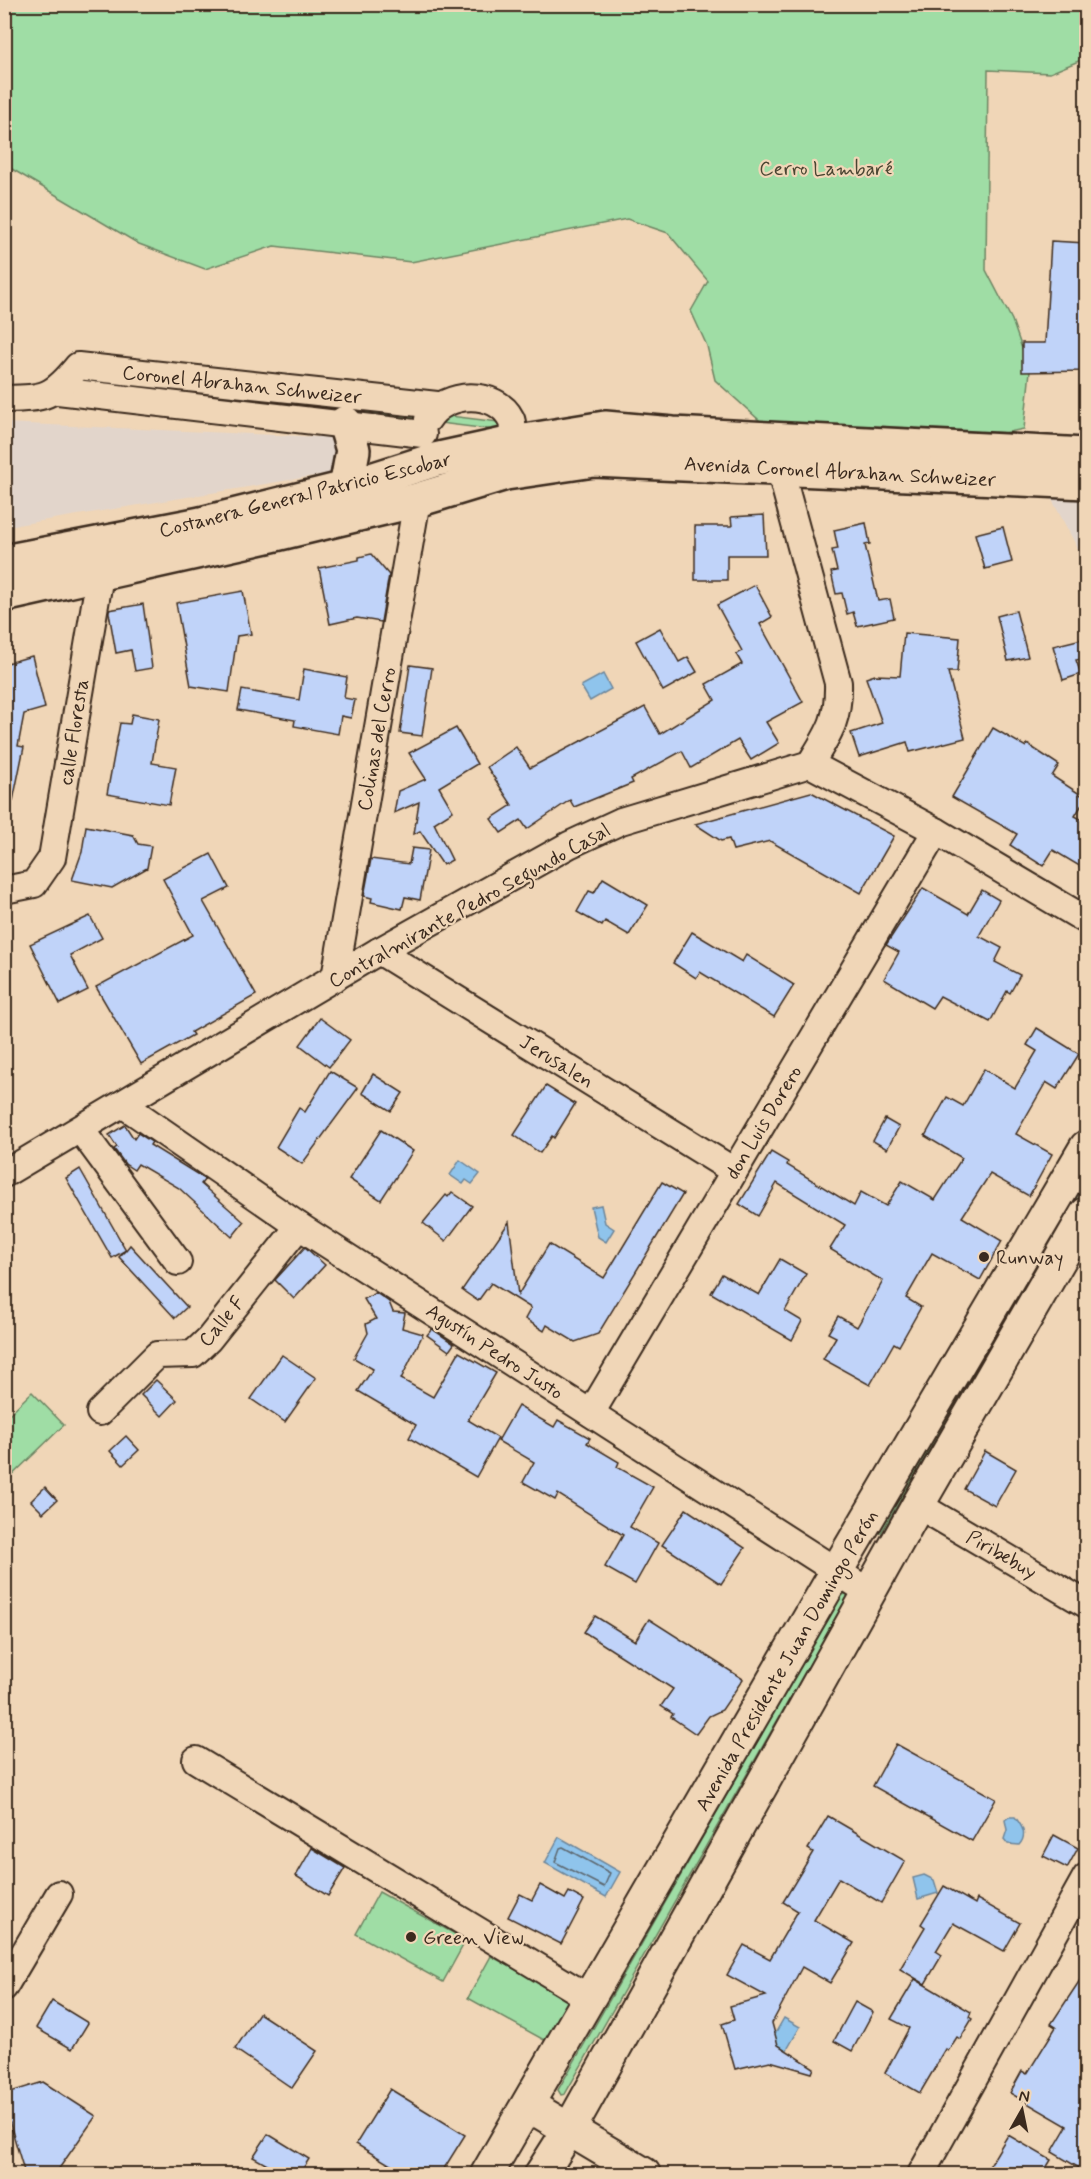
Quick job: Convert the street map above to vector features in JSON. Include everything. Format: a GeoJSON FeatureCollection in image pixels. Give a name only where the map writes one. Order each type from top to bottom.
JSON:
{"type":"FeatureCollection","features":[{"type":"Feature","properties":{"kind":"highway"},"geometry":{"type":"LineString","coordinates":[[345,423],[353,450],[346,488]]}},
{"type":"Feature","properties":{"kind":"highway","name":"Costanera General Patricio Escobar"},"geometry":{"type":"LineString","coordinates":[[4,562],[201,524],[346,488],[428,447],[512,443],[605,428]]}},
{"type":"Feature","properties":{"kind":"highway","name":"Avenida Coronel Abrahan Schweizer"},"geometry":{"type":"LineString","coordinates":[[605,428],[673,434],[1086,455]]}},
{"type":"Feature","properties":{"kind":"highway"},"geometry":{"type":"LineString","coordinates":[[428,447],[447,465],[474,468],[502,455],[512,443]]}},
{"type":"Feature","properties":{"kind":"highway"},"geometry":{"type":"LineString","coordinates":[[272,535],[283,523],[304,514],[474,468],[573,451],[585,453],[594,460]]}},
{"type":"Feature","properties":{"kind":"highway","name":"Costanera General Patricio Escobar"},"geometry":{"type":"LineString","coordinates":[[4,595],[100,575],[417,500],[506,473],[594,460]]}},
{"type":"Feature","properties":{"kind":"highway","name":"Avenida Coronel Abrahan Schweizer"},"geometry":{"type":"LineString","coordinates":[[594,460],[1086,482]]}},
{"type":"Feature","properties":{"kind":"main road","name":"Avenida Presidente Juan Domingo Perón"},"geometry":{"type":"LineString","coordinates":[[487,2175],[836,1572],[1086,1147]]}},
{"type":"Feature","properties":{"kind":"main road","name":"Avenida Presidente Juan Domingo Perón"},"geometry":{"type":"LineString","coordinates":[[541,2175],[569,2130],[918,1505],[1086,1214]]}},
{"type":"Feature","properties":{"kind":"main road"},"geometry":{"type":"LineString","coordinates":[[528,2105],[644,2175]]}},
{"type":"Feature","properties":{"kind":"street","name":"Coronel Abrahan Schweizer"},"geometry":{"type":"LineString","coordinates":[[58,391],[78,366],[437,405]]}},
{"type":"Feature","properties":{"kind":"street","name":"Coronel Abrahan Schweizer"},"geometry":{"type":"LineString","coordinates":[[4,399],[35,398],[58,391],[345,423],[428,447]]}},
{"type":"Feature","properties":{"kind":"street"},"geometry":{"type":"LineString","coordinates":[[428,447],[424,424],[437,405],[463,396],[491,403],[504,411],[512,420],[512,443]]}},
{"type":"Feature","properties":{"kind":"street"},"geometry":{"type":"LineString","coordinates":[[780,469],[838,683],[838,710],[829,734],[810,764],[936,831],[1086,920]]}},
{"type":"Feature","properties":{"kind":"street","name":"Colinas del Cerro"},"geometry":{"type":"LineString","coordinates":[[335,978],[417,500]]}},
{"type":"Feature","properties":{"kind":"street","name":"calle Floresta"},"geometry":{"type":"LineString","coordinates":[[4,890],[34,884],[52,858],[100,575]]}},
{"type":"Feature","properties":{"kind":"street","name":"Contralmirante Pedro Segundo Casal"},"geometry":{"type":"LineString","coordinates":[[4,1174],[124,1105],[379,951],[569,845],[621,820],[810,764]]}},
{"type":"Feature","properties":{"kind":"street","name":"don Luis Dorero"},"geometry":{"type":"LineString","coordinates":[[591,1413],[936,831]]}},
{"type":"Feature","properties":{"kind":"street","name":"Jerusalen"},"geometry":{"type":"LineString","coordinates":[[379,951],[734,1172]]}},
{"type":"Feature","properties":{"kind":"street","name":"Agustín Pedro Justo"},"geometry":{"type":"LineString","coordinates":[[124,1105],[299,1226],[869,1592]]}},
{"type":"Feature","properties":{"kind":"street"},"geometry":{"type":"LineString","coordinates":[[81,1130],[178,1262]]}},
{"type":"Feature","properties":{"kind":"street","name":"Calle F"},"geometry":{"type":"LineString","coordinates":[[100,1412],[157,1355],[193,1354],[209,1339],[299,1226]]}},
{"type":"Feature","properties":{"kind":"street","name":"Piribebuy"},"geometry":{"type":"LineString","coordinates":[[918,1505],[1086,1604]]}},
{"type":"Feature","properties":{"kind":"street"},"geometry":{"type":"LineString","coordinates":[[196,1760],[591,1998]]}},
{"type":"Feature","properties":{"kind":"street"},"geometry":{"type":"LineString","coordinates":[[921,2175],[1086,1877]]}},
{"type":"Feature","properties":{"kind":"street"},"geometry":{"type":"LineString","coordinates":[[4,1987],[59,1894]]}},
{"type":"Feature","properties":{"kind":"shaded area"},"geometry":{"type":"Polygon","coordinates":[[[5,423],[342,438],[344,471],[5,527],[5,423]]]}},
{"type":"Feature","properties":{"kind":"shaded area"},"geometry":{"type":"Polygon","coordinates":[[[1051,498],[1086,499],[1086,564],[1051,498]]]}},
{"type":"Feature","properties":{"kind":"green space","name":"Cerro Lambaré"},"geometry":{"type":"Polygon","coordinates":[[[5,5],[1086,5],[1086,58],[1050,73],[988,70],[986,270],[1012,320],[1030,371],[1024,429],[975,439],[768,428],[715,380],[707,346],[691,311],[708,281],[668,233],[627,219],[411,262],[274,246],[205,269],[139,244],[5,165],[5,5]]]}},
{"type":"Feature","properties":{"kind":"green space"},"geometry":{"type":"Polygon","coordinates":[[[117,375],[539,427],[538,435],[115,383],[117,375]]]}},
{"type":"Feature","properties":{"kind":"green space"},"geometry":{"type":"Polygon","coordinates":[[[1086,1167],[1086,1182],[881,1533],[878,1533],[1086,1167]]]}},
{"type":"Feature","properties":{"kind":"green space"},"geometry":{"type":"Polygon","coordinates":[[[32,1392],[64,1425],[5,1482],[5,1418],[32,1392]]]}},
{"type":"Feature","properties":{"kind":"green space"},"geometry":{"type":"Polygon","coordinates":[[[847,1594],[847,1598],[565,2094],[561,2095],[558,2090],[841,1595],[847,1594]]]}},
{"type":"Feature","properties":{"kind":"green space","name":"Green View"},"geometry":{"type":"Polygon","coordinates":[[[379,1892],[466,1940],[443,1982],[356,1934],[379,1892]]]}},
{"type":"Feature","properties":{"kind":"green space","name":"Green View"},"geometry":{"type":"Polygon","coordinates":[[[491,1956],[578,2004],[555,2046],[468,1998],[491,1956]]]}},
{"type":"Feature","properties":{"kind":"water"},"geometry":{"type":"Polygon","coordinates":[[[603,674],[611,689],[590,701],[581,686],[603,674]]]}},
{"type":"Feature","properties":{"kind":"water"},"geometry":{"type":"Polygon","coordinates":[[[460,1160],[480,1174],[472,1184],[466,1180],[463,1184],[450,1175],[460,1160]]]}},
{"type":"Feature","properties":{"kind":"water"},"geometry":{"type":"Polygon","coordinates":[[[601,1205],[605,1223],[614,1229],[606,1242],[598,1237],[591,1207],[601,1205]]]}},
{"type":"Feature","properties":{"kind":"water"},"geometry":{"type":"Polygon","coordinates":[[[1015,1817],[1023,1831],[1023,1838],[1019,1845],[1008,1844],[1004,1839],[1007,1830],[1005,1820],[1015,1817]]]}},
{"type":"Feature","properties":{"kind":"water"},"geometry":{"type":"Polygon","coordinates":[[[559,1837],[620,1872],[606,1897],[545,1863],[559,1837]]]}},
{"type":"Feature","properties":{"kind":"water"},"geometry":{"type":"Polygon","coordinates":[[[924,1875],[934,1880],[938,1893],[918,1899],[913,1878],[924,1875]]]}},
{"type":"Feature","properties":{"kind":"water"},"geometry":{"type":"Polygon","coordinates":[[[784,2018],[800,2027],[785,2053],[769,2044],[784,2018]]]}},
{"type":"Feature","properties":{"kind":"building"},"geometry":{"type":"Polygon","coordinates":[[[1051,241],[1086,243],[1086,371],[1022,372],[1022,343],[1045,343],[1051,241]]]}},
{"type":"Feature","properties":{"kind":"building"},"geometry":{"type":"Polygon","coordinates":[[[764,515],[766,555],[727,555],[727,580],[695,580],[695,526],[732,526],[731,517],[764,515]]]}},
{"type":"Feature","properties":{"kind":"building"},"geometry":{"type":"Polygon","coordinates":[[[866,523],[870,544],[865,545],[878,601],[890,599],[894,618],[857,626],[853,612],[847,614],[842,593],[836,594],[831,572],[837,571],[832,550],[838,549],[834,530],[866,523]]]}},
{"type":"Feature","properties":{"kind":"building"},"geometry":{"type":"Polygon","coordinates":[[[1003,527],[1012,562],[985,569],[975,534],[1003,527]]]}},
{"type":"Feature","properties":{"kind":"building"},"geometry":{"type":"Polygon","coordinates":[[[371,554],[389,575],[381,622],[357,618],[330,624],[319,568],[359,560],[359,557],[371,554]]]}},
{"type":"Feature","properties":{"kind":"building"},"geometry":{"type":"Polygon","coordinates":[[[755,585],[772,617],[760,624],[803,702],[766,722],[779,743],[751,760],[738,740],[691,768],[682,751],[631,779],[633,783],[574,807],[570,800],[527,829],[521,820],[501,833],[491,819],[512,805],[487,767],[516,747],[530,768],[645,707],[660,734],[715,700],[706,684],[742,664],[736,654],[742,651],[717,605],[755,585]]]}},
{"type":"Feature","properties":{"kind":"building"},"geometry":{"type":"Polygon","coordinates":[[[243,591],[251,634],[237,636],[229,692],[191,686],[176,603],[243,591]]]}},
{"type":"Feature","properties":{"kind":"building"},"geometry":{"type":"Polygon","coordinates":[[[143,604],[152,668],[135,671],[131,650],[116,653],[109,610],[143,604]]]}},
{"type":"Feature","properties":{"kind":"building"},"geometry":{"type":"Polygon","coordinates":[[[1016,611],[1028,657],[1008,661],[997,616],[1016,611]]]}},
{"type":"Feature","properties":{"kind":"building"},"geometry":{"type":"Polygon","coordinates":[[[660,628],[679,662],[688,657],[697,672],[663,691],[636,641],[660,628]]]}},
{"type":"Feature","properties":{"kind":"building"},"geometry":{"type":"Polygon","coordinates":[[[904,633],[960,638],[957,672],[948,672],[965,738],[910,752],[907,742],[859,757],[851,733],[882,723],[866,678],[875,675],[900,676],[904,633]]]}},
{"type":"Feature","properties":{"kind":"building"},"geometry":{"type":"Polygon","coordinates":[[[1086,638],[1086,658],[1076,660],[1081,674],[1063,680],[1053,646],[1086,638]]]}},
{"type":"Feature","properties":{"kind":"building"},"geometry":{"type":"Polygon","coordinates":[[[32,656],[45,708],[24,714],[18,746],[24,747],[13,801],[4,800],[4,664],[32,656]]]}},
{"type":"Feature","properties":{"kind":"building"},"geometry":{"type":"Polygon","coordinates":[[[410,665],[432,668],[422,736],[400,733],[410,665]]]}},
{"type":"Feature","properties":{"kind":"building"},"geometry":{"type":"Polygon","coordinates":[[[304,669],[347,677],[344,698],[355,700],[351,718],[341,716],[338,734],[294,726],[295,720],[238,710],[242,690],[299,700],[304,669]]]}},
{"type":"Feature","properties":{"kind":"building"},"geometry":{"type":"Polygon","coordinates":[[[132,714],[159,719],[152,763],[176,767],[169,805],[107,794],[120,723],[130,724],[132,714]]]}},
{"type":"Feature","properties":{"kind":"building"},"geometry":{"type":"Polygon","coordinates":[[[456,728],[477,764],[439,787],[453,811],[434,823],[452,860],[443,865],[420,831],[414,834],[419,802],[394,813],[398,791],[426,779],[409,753],[456,728]]]}},
{"type":"Feature","properties":{"kind":"building"},"geometry":{"type":"Polygon","coordinates":[[[993,728],[1026,747],[1027,744],[1059,765],[1052,776],[1086,798],[1075,816],[1086,822],[1086,870],[1053,850],[1043,866],[1010,845],[1017,834],[952,797],[993,728]]]}},
{"type":"Feature","properties":{"kind":"building"},"geometry":{"type":"Polygon","coordinates":[[[811,792],[894,836],[861,893],[770,841],[733,850],[729,839],[721,841],[695,824],[811,792]]]}},
{"type":"Feature","properties":{"kind":"building"},"geometry":{"type":"Polygon","coordinates":[[[86,826],[133,835],[138,844],[151,846],[147,868],[112,888],[72,880],[82,852],[86,826]]]}},
{"type":"Feature","properties":{"kind":"building"},"geometry":{"type":"Polygon","coordinates":[[[412,848],[429,850],[420,900],[405,897],[402,909],[371,902],[372,898],[364,896],[371,859],[409,864],[412,848]]]}},
{"type":"Feature","properties":{"kind":"building"},"geometry":{"type":"Polygon","coordinates":[[[211,854],[229,888],[203,901],[256,995],[191,1032],[193,1035],[141,1064],[96,987],[193,935],[163,879],[211,854]]]}},
{"type":"Feature","properties":{"kind":"building"},"geometry":{"type":"Polygon","coordinates":[[[603,878],[648,905],[629,935],[605,921],[602,926],[577,912],[589,891],[594,893],[603,878]]]}},
{"type":"Feature","properties":{"kind":"building"},"geometry":{"type":"Polygon","coordinates":[[[923,888],[968,914],[982,890],[999,900],[979,936],[1002,948],[995,962],[1020,975],[1010,993],[1007,991],[990,1022],[940,996],[932,1008],[884,979],[899,952],[886,945],[923,888]]]}},
{"type":"Feature","properties":{"kind":"building"},"geometry":{"type":"Polygon","coordinates":[[[90,916],[102,938],[70,955],[88,990],[60,1004],[30,944],[90,916]]]}},
{"type":"Feature","properties":{"kind":"building"},"geometry":{"type":"Polygon","coordinates":[[[692,932],[742,962],[746,955],[794,985],[774,1017],[700,972],[696,978],[673,963],[692,932]]]}},
{"type":"Feature","properties":{"kind":"building"},"geometry":{"type":"Polygon","coordinates":[[[320,1018],[350,1040],[329,1067],[300,1045],[320,1018]]]}},
{"type":"Feature","properties":{"kind":"building"},"geometry":{"type":"Polygon","coordinates":[[[1037,1028],[1079,1054],[1057,1089],[1046,1082],[1016,1134],[1052,1154],[1029,1196],[990,1174],[962,1217],[1002,1241],[980,1280],[932,1253],[906,1298],[921,1307],[899,1346],[894,1343],[870,1385],[823,1359],[836,1337],[828,1333],[838,1316],[857,1327],[883,1281],[830,1249],[845,1225],[777,1183],[758,1216],[739,1204],[771,1152],[788,1162],[787,1165],[854,1206],[861,1192],[886,1206],[902,1181],[935,1200],[962,1158],[925,1136],[947,1097],[963,1106],[984,1069],[1015,1088],[1037,1051],[1027,1045],[1037,1028]]]}},
{"type":"Feature","properties":{"kind":"building"},"geometry":{"type":"Polygon","coordinates":[[[330,1071],[358,1088],[302,1164],[276,1147],[299,1108],[305,1112],[330,1071]]]}},
{"type":"Feature","properties":{"kind":"building"},"geometry":{"type":"Polygon","coordinates":[[[373,1074],[403,1093],[391,1111],[362,1093],[373,1074]]]}},
{"type":"Feature","properties":{"kind":"building"},"geometry":{"type":"Polygon","coordinates":[[[546,1086],[575,1104],[554,1138],[552,1136],[540,1153],[514,1135],[546,1086]]]}},
{"type":"Feature","properties":{"kind":"building"},"geometry":{"type":"Polygon","coordinates":[[[885,1119],[899,1127],[887,1149],[873,1141],[885,1119]]]}},
{"type":"Feature","properties":{"kind":"building"},"geometry":{"type":"Polygon","coordinates":[[[125,1125],[134,1139],[138,1133],[152,1142],[150,1145],[205,1179],[201,1184],[244,1222],[232,1237],[179,1188],[138,1164],[134,1170],[125,1164],[114,1149],[117,1147],[109,1135],[125,1125]]]}},
{"type":"Feature","properties":{"kind":"building"},"geometry":{"type":"Polygon","coordinates":[[[381,1130],[413,1151],[381,1200],[349,1179],[381,1130]]]}},
{"type":"Feature","properties":{"kind":"building"},"geometry":{"type":"Polygon","coordinates":[[[80,1169],[126,1250],[112,1258],[66,1178],[80,1169]]]}},
{"type":"Feature","properties":{"kind":"building"},"geometry":{"type":"Polygon","coordinates":[[[662,1182],[683,1194],[598,1334],[575,1342],[547,1325],[544,1331],[525,1319],[531,1308],[491,1283],[478,1301],[462,1290],[509,1222],[518,1295],[549,1244],[604,1278],[662,1182]]]}},
{"type":"Feature","properties":{"kind":"building"},"geometry":{"type":"Polygon","coordinates":[[[452,1192],[472,1206],[446,1241],[423,1223],[446,1195],[448,1197],[452,1192]]]}},
{"type":"Feature","properties":{"kind":"building"},"geometry":{"type":"Polygon","coordinates":[[[130,1245],[187,1307],[175,1318],[119,1257],[130,1245]]]}},
{"type":"Feature","properties":{"kind":"building"},"geometry":{"type":"Polygon","coordinates":[[[305,1247],[325,1265],[294,1299],[275,1280],[305,1247]]]}},
{"type":"Feature","properties":{"kind":"building"},"geometry":{"type":"Polygon","coordinates":[[[780,1259],[806,1274],[785,1311],[802,1321],[792,1340],[711,1293],[722,1274],[759,1295],[780,1259]]]}},
{"type":"Feature","properties":{"kind":"building"},"geometry":{"type":"Polygon","coordinates":[[[376,1293],[389,1302],[393,1312],[405,1313],[402,1328],[423,1334],[401,1379],[433,1397],[459,1352],[496,1373],[468,1420],[498,1438],[476,1477],[409,1438],[416,1425],[358,1391],[373,1369],[354,1358],[368,1333],[366,1324],[376,1319],[364,1299],[376,1293]]]}},
{"type":"Feature","properties":{"kind":"building"},"geometry":{"type":"Polygon","coordinates":[[[432,1329],[454,1344],[449,1351],[427,1335],[432,1329]]]}},
{"type":"Feature","properties":{"kind":"building"},"geometry":{"type":"Polygon","coordinates":[[[282,1355],[316,1378],[285,1422],[251,1399],[282,1355]]]}},
{"type":"Feature","properties":{"kind":"building"},"geometry":{"type":"Polygon","coordinates":[[[156,1380],[177,1400],[162,1416],[141,1395],[156,1380]]]}},
{"type":"Feature","properties":{"kind":"building"},"geometry":{"type":"Polygon","coordinates":[[[518,1406],[554,1427],[558,1420],[590,1438],[587,1443],[619,1462],[617,1467],[653,1487],[630,1527],[658,1543],[635,1584],[605,1567],[623,1535],[558,1494],[555,1500],[523,1482],[534,1462],[498,1441],[518,1406]]]}},
{"type":"Feature","properties":{"kind":"building"},"geometry":{"type":"Polygon","coordinates":[[[126,1436],[139,1450],[123,1465],[110,1451],[126,1436]]]}},
{"type":"Feature","properties":{"kind":"building"},"geometry":{"type":"Polygon","coordinates":[[[985,1451],[1016,1469],[995,1506],[964,1489],[985,1451]]]}},
{"type":"Feature","properties":{"kind":"building"},"geometry":{"type":"Polygon","coordinates":[[[45,1487],[57,1500],[43,1513],[31,1501],[45,1487]]]}},
{"type":"Feature","properties":{"kind":"building"},"geometry":{"type":"Polygon","coordinates":[[[686,1509],[745,1548],[721,1584],[662,1545],[686,1509]]]}},
{"type":"Feature","properties":{"kind":"building"},"geometry":{"type":"Polygon","coordinates":[[[595,1616],[635,1641],[649,1619],[743,1679],[722,1710],[709,1716],[696,1734],[671,1717],[673,1714],[661,1706],[673,1689],[584,1632],[595,1616]]]}},
{"type":"Feature","properties":{"kind":"building"},"geometry":{"type":"Polygon","coordinates":[[[896,1744],[996,1799],[972,1841],[873,1786],[896,1744]]]}},
{"type":"Feature","properties":{"kind":"building"},"geometry":{"type":"Polygon","coordinates":[[[828,1816],[905,1861],[881,1903],[839,1878],[814,1920],[854,1943],[830,1983],[802,1967],[772,2023],[778,2045],[814,2068],[812,2073],[770,2061],[735,2069],[722,2024],[734,2020],[730,2006],[766,1996],[727,1975],[744,1945],[770,1959],[798,1911],[783,1902],[813,1852],[808,1849],[828,1816]]]}},
{"type":"Feature","properties":{"kind":"building"},"geometry":{"type":"Polygon","coordinates":[[[1054,1835],[1078,1848],[1067,1868],[1043,1856],[1054,1835]]]}},
{"type":"Feature","properties":{"kind":"building"},"geometry":{"type":"Polygon","coordinates":[[[312,1848],[345,1868],[328,1896],[296,1876],[312,1848]]]}},
{"type":"Feature","properties":{"kind":"building"},"geometry":{"type":"Polygon","coordinates":[[[540,1885],[565,1899],[569,1892],[584,1900],[561,1944],[508,1917],[520,1894],[532,1900],[540,1885]]]}},
{"type":"Feature","properties":{"kind":"building"},"geometry":{"type":"Polygon","coordinates":[[[944,1886],[975,1904],[977,1899],[1020,1923],[1004,1951],[953,1923],[936,1951],[942,1955],[925,1984],[900,1969],[925,1927],[921,1924],[944,1886]]]}},
{"type":"Feature","properties":{"kind":"building"},"geometry":{"type":"Polygon","coordinates":[[[1086,1971],[1086,2172],[1052,2152],[1067,2126],[1010,2093],[1022,2071],[1027,2074],[1056,2027],[1051,2024],[1086,1971]]]}},
{"type":"Feature","properties":{"kind":"building"},"geometry":{"type":"Polygon","coordinates":[[[915,1979],[971,2012],[969,2017],[972,2019],[960,2039],[957,2037],[948,2051],[946,2049],[920,2093],[885,2073],[909,2028],[891,2019],[915,1979]]]}},
{"type":"Feature","properties":{"kind":"building"},"geometry":{"type":"Polygon","coordinates":[[[52,2001],[88,2023],[72,2049],[36,2028],[52,2001]]]}},
{"type":"Feature","properties":{"kind":"building"},"geometry":{"type":"Polygon","coordinates":[[[855,2002],[873,2012],[852,2051],[834,2041],[855,2002]]]}},
{"type":"Feature","properties":{"kind":"building"},"geometry":{"type":"Polygon","coordinates":[[[259,2013],[317,2051],[292,2088],[235,2049],[259,2013]]]}},
{"type":"Feature","properties":{"kind":"building"},"geometry":{"type":"Polygon","coordinates":[[[43,2082],[96,2116],[58,2170],[25,2174],[4,2104],[4,2094],[43,2082]]]}},
{"type":"Feature","properties":{"kind":"building"},"geometry":{"type":"Polygon","coordinates":[[[390,2089],[465,2135],[440,2175],[407,2175],[356,2144],[390,2089]]]}},
{"type":"Feature","properties":{"kind":"building"},"geometry":{"type":"Polygon","coordinates":[[[268,2134],[309,2159],[299,2175],[267,2175],[271,2167],[253,2157],[268,2134]]]}},
{"type":"Feature","properties":{"kind":"building"},"geometry":{"type":"Polygon","coordinates":[[[1008,2135],[1051,2160],[1042,2175],[984,2175],[1008,2135]]]}},
{"type":"Feature","properties":{"kind":"place","name":"Runway"},"geometry":{"type":"Point","coordinates":[984,1257]}},
{"type":"Feature","properties":{"kind":"place","name":"Green View"},"geometry":{"type":"Point","coordinates":[411,1937]}}]}
